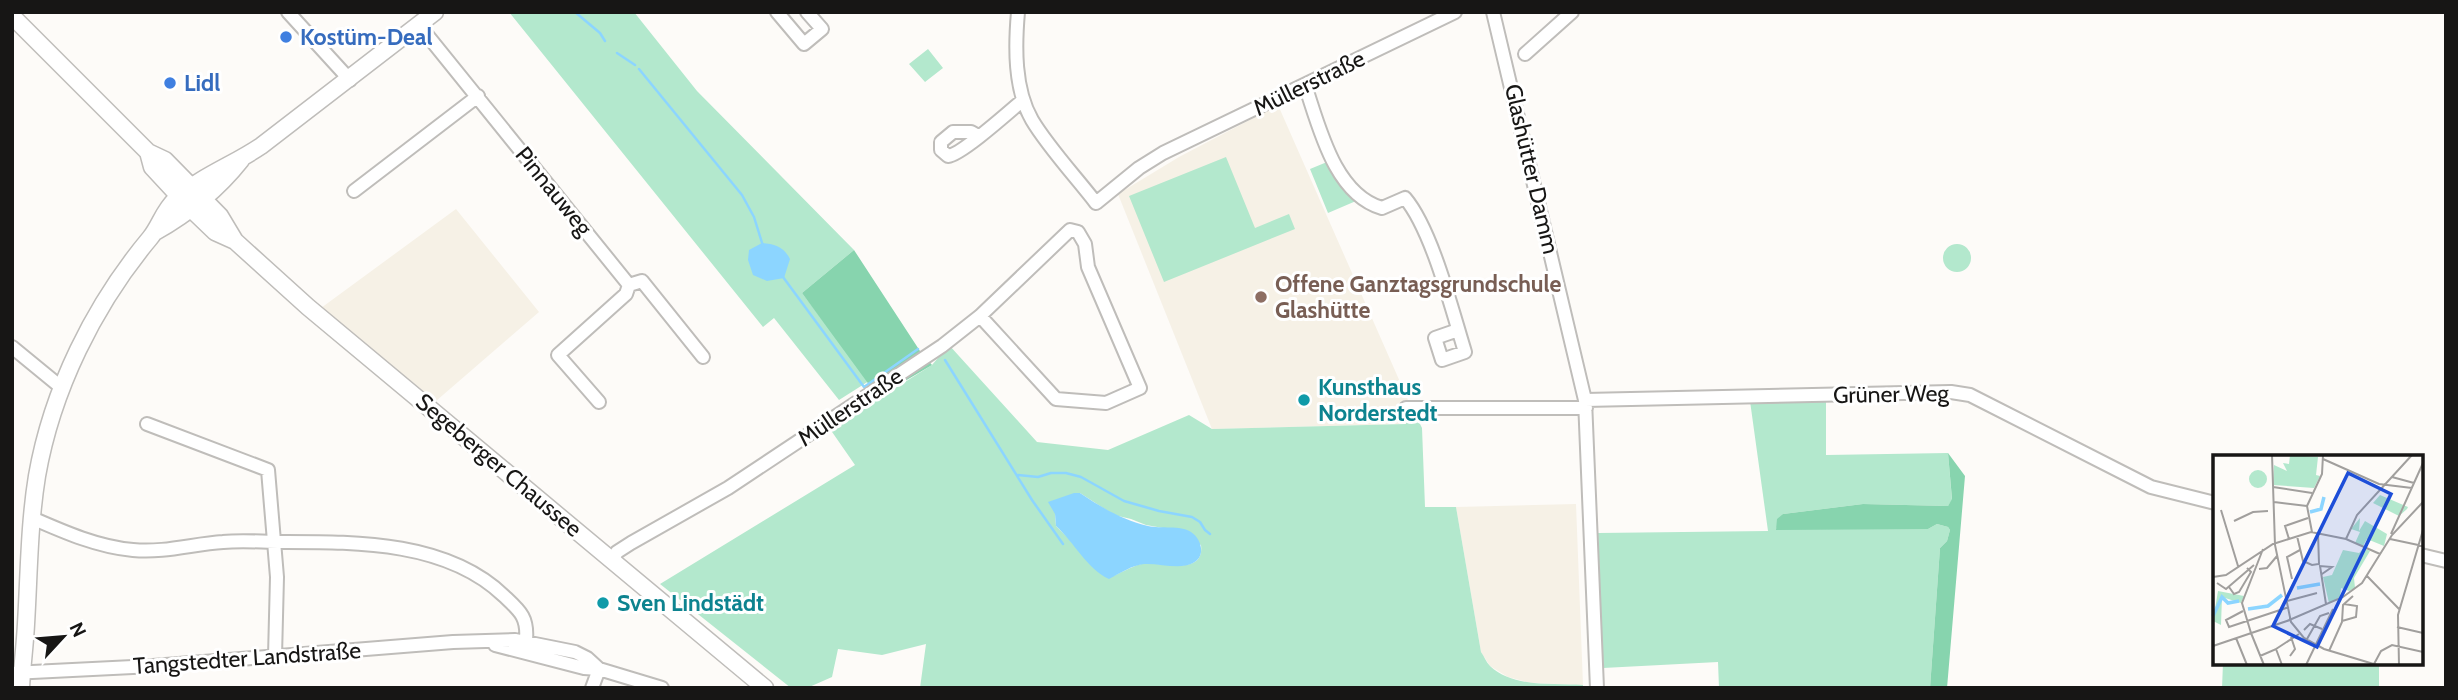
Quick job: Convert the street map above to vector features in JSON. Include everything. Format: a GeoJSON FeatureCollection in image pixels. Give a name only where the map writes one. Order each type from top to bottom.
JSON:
{"type":"FeatureCollection","features":[{"type":"Feature","properties":{"kind":"main road"},"geometry":{"type":"LineString","coordinates":[[19,678],[37,474],[62,388],[100,306],[155,232],[161,216],[191,197],[219,169],[243,159],[350,80],[435,12]]}},
{"type":"Feature","properties":{"kind":"main road","name":"Segeberger Chaussee"},"geometry":{"type":"LineString","coordinates":[[12,16],[148,152],[152,167],[191,197],[215,232],[235,241],[307,307],[760,686]]}},
{"type":"Feature","properties":{"kind":"street"},"geometry":{"type":"LineString","coordinates":[[288,12],[350,80]]}},
{"type":"Feature","properties":{"kind":"street"},"geometry":{"type":"LineString","coordinates":[[777,12],[787,24],[804,44],[822,29],[804,12],[787,24]]}},
{"type":"Feature","properties":{"kind":"street"},"geometry":{"type":"LineString","coordinates":[[978,136],[1023,100],[1016,38],[1018,12]]}},
{"type":"Feature","properties":{"kind":"street","name":"Müllerstraße"},"geometry":{"type":"LineString","coordinates":[[1023,100],[1032,120],[1096,203],[1139,168],[1163,153],[1455,12]]}},
{"type":"Feature","properties":{"kind":"street","name":"Glashütter Damm"},"geometry":{"type":"LineString","coordinates":[[1493,12],[1586,404],[1597,688]]}},
{"type":"Feature","properties":{"kind":"street"},"geometry":{"type":"LineString","coordinates":[[1525,54],[1572,12]]}},
{"type":"Feature","properties":{"kind":"street","name":"Pinnauweg"},"geometry":{"type":"LineString","coordinates":[[419,25],[629,285],[642,281],[703,357]]}},
{"type":"Feature","properties":{"kind":"street"},"geometry":{"type":"LineString","coordinates":[[1304,85],[1333,164],[1344,179],[1374,205],[1382,208],[1405,198],[1414,209],[1438,268],[1458,330]]}},
{"type":"Feature","properties":{"kind":"street"},"geometry":{"type":"LineString","coordinates":[[354,191],[478,96]]}},
{"type":"Feature","properties":{"kind":"street","name":"Müllerstraße"},"geometry":{"type":"LineString","coordinates":[[612,560],[617,552],[631,542],[727,488],[942,346],[980,316],[1070,229],[1078,232],[1085,244],[1088,267],[1140,388],[1106,403],[1056,399],[980,316]]}},
{"type":"Feature","properties":{"kind":"street"},"geometry":{"type":"LineString","coordinates":[[600,402],[558,355],[626,294],[629,285]]}},
{"type":"Feature","properties":{"kind":"street"},"geometry":{"type":"LineString","coordinates":[[12,347],[62,388]]}},
{"type":"Feature","properties":{"kind":"street","name":"Grüner Weg"},"geometry":{"type":"LineString","coordinates":[[1586,404],[1951,392],[1970,395],[2151,487],[2213,502]]}},
{"type":"Feature","properties":{"kind":"street"},"geometry":{"type":"LineString","coordinates":[[1406,408],[1586,404]]}},
{"type":"Feature","properties":{"kind":"street"},"geometry":{"type":"LineString","coordinates":[[147,424],[268,470],[277,577],[275,656]]}},
{"type":"Feature","properties":{"kind":"street"},"geometry":{"type":"LineString","coordinates":[[32,518],[71,535],[133,550],[158,551],[227,541],[349,543],[410,551],[466,568],[482,577],[517,609],[527,625],[526,640]]}},
{"type":"Feature","properties":{"kind":"street"},"geometry":{"type":"LineString","coordinates":[[2423,555],[2446,561]]}},
{"type":"Feature","properties":{"kind":"street","name":"Tangstedter Landstraße"},"geometry":{"type":"LineString","coordinates":[[19,678],[275,656],[526,640],[575,652],[599,669]]}},
{"type":"Feature","properties":{"kind":"street","name":"Tangstedter Landstraße"},"geometry":{"type":"LineString","coordinates":[[481,642],[584,668],[599,669],[662,688]]}},
{"type":"Feature","properties":{"kind":"street"},"geometry":{"type":"LineString","coordinates":[[592,688],[599,669]]}},
{"type":"Feature","properties":{"kind":"shaded area","name":"Offene Ganztagsgrundschule Glashütte"},"geometry":{"type":"Polygon","coordinates":[[[1278,105],[1408,400],[1407,424],[1212,429],[1118,194],[1179,157],[1278,105]]]}},
{"type":"Feature","properties":{"kind":"shaded area"},"geometry":{"type":"Polygon","coordinates":[[[456,209],[539,312],[436,401],[321,308],[456,209]]]}},
{"type":"Feature","properties":{"kind":"shaded area"},"geometry":{"type":"Polygon","coordinates":[[[1576,504],[1583,685],[1531,683],[1508,677],[1490,666],[1481,652],[1456,507],[1576,504]]]}},
{"type":"Feature","properties":{"kind":"green space"},"geometry":{"type":"Polygon","coordinates":[[[509,12],[634,12],[697,91],[854,250],[802,293],[869,381],[839,400],[774,318],[763,327],[509,12]]]}},
{"type":"Feature","properties":{"kind":"green space"},"geometry":{"type":"Polygon","coordinates":[[[928,49],[943,68],[925,82],[909,64],[928,49]]]}},
{"type":"Feature","properties":{"kind":"green space"},"geometry":{"type":"Polygon","coordinates":[[[1226,157],[1255,228],[1289,214],[1295,229],[1164,282],[1129,196],[1226,157]]]}},
{"type":"Feature","properties":{"kind":"green space"},"geometry":{"type":"Polygon","coordinates":[[[1327,162],[1345,192],[1356,201],[1328,213],[1310,169],[1327,162]]]}},
{"type":"Feature","properties":{"kind":"green space"},"geometry":{"type":"Polygon","coordinates":[[[1957,244],[1967,248],[1971,258],[1967,268],[1957,272],[1947,268],[1943,258],[1947,248],[1957,244]]]}},
{"type":"Feature","properties":{"kind":"green space"},"geometry":{"type":"Polygon","coordinates":[[[854,250],[932,365],[878,397],[802,293],[854,250]]]}},
{"type":"Feature","properties":{"kind":"green space"},"geometry":{"type":"Polygon","coordinates":[[[949,345],[1037,442],[1108,450],[1189,415],[1212,429],[1406,424],[1408,400],[1422,428],[1425,507],[1456,507],[1481,652],[1486,661],[1499,673],[1510,678],[1534,683],[1583,685],[1583,688],[920,688],[926,644],[882,655],[838,649],[832,677],[807,688],[791,688],[660,584],[855,465],[830,429],[932,365],[949,345]],[[1080,493],[1055,514],[1056,526],[1109,578],[1141,564],[1189,564],[1196,561],[1200,555],[1201,545],[1163,528],[1114,515],[1080,493]]]}},
{"type":"Feature","properties":{"kind":"green space"},"geometry":{"type":"Polygon","coordinates":[[[1750,401],[1826,401],[1826,455],[1948,453],[1952,500],[1948,506],[1863,504],[1783,514],[1776,529],[1928,529],[1937,524],[1948,527],[1950,530],[1947,541],[1940,548],[1930,688],[1719,688],[1718,662],[1603,668],[1598,533],[1768,531],[1750,401]]]}},
{"type":"Feature","properties":{"kind":"green space"},"geometry":{"type":"Polygon","coordinates":[[[1948,453],[1965,476],[1947,688],[1930,688],[1940,548],[1947,541],[1950,530],[1948,527],[1937,524],[1928,529],[1776,530],[1777,519],[1783,514],[1863,504],[1948,506],[1952,499],[1948,453]]]}},
{"type":"Feature","properties":{"kind":"green space"},"geometry":{"type":"Polygon","coordinates":[[[2223,665],[2379,665],[2379,688],[2222,688],[2223,665]]]}},
{"type":"Feature","properties":{"kind":"water"},"geometry":{"type":"Polygon","coordinates":[[[762,243],[779,247],[788,255],[790,259],[784,278],[767,281],[753,275],[748,260],[749,250],[762,243]]]}},
{"type":"Feature","properties":{"kind":"water"},"geometry":{"type":"Polygon","coordinates":[[[1080,493],[1113,513],[1139,523],[1191,532],[1200,543],[1200,557],[1188,565],[1140,565],[1109,579],[1101,575],[1056,526],[1055,514],[1048,502],[1080,493]]]}},
{"type":"Feature","properties":{"kind":"waterway"},"geometry":{"type":"LineString","coordinates":[[575,12],[600,33],[605,41]]}},
{"type":"Feature","properties":{"kind":"waterway"},"geometry":{"type":"LineString","coordinates":[[617,53],[635,65]]}},
{"type":"Feature","properties":{"kind":"waterway"},"geometry":{"type":"LineString","coordinates":[[639,69],[742,195],[754,217],[763,246]]}},
{"type":"Feature","properties":{"kind":"waterway"},"geometry":{"type":"LineString","coordinates":[[783,277],[864,387],[918,349]]}},
{"type":"Feature","properties":{"kind":"waterway"},"geometry":{"type":"LineString","coordinates":[[945,360],[1032,500],[1063,544]]}},
{"type":"Feature","properties":{"kind":"waterway"},"geometry":{"type":"LineString","coordinates":[[1018,475],[1038,477],[1051,473],[1066,473],[1081,477],[1124,501],[1192,517],[1210,534]]}},
{"type":"Feature","properties":{"kind":"place","name":"Kostüm-Deal"},"geometry":{"type":"Point","coordinates":[286,37]}},
{"type":"Feature","properties":{"kind":"place","name":"Lidl"},"geometry":{"type":"Point","coordinates":[170,83]}},
{"type":"Feature","properties":{"kind":"place","name":"Offene Ganztagsgrundschule Glashütte"},"geometry":{"type":"Point","coordinates":[1261,297]}},
{"type":"Feature","properties":{"kind":"place","name":"Kunsthaus Norderstedt"},"geometry":{"type":"Point","coordinates":[1304,400]}},
{"type":"Feature","properties":{"kind":"place","name":"Sven Lindstädt"},"geometry":{"type":"Point","coordinates":[603,603]}}]}
